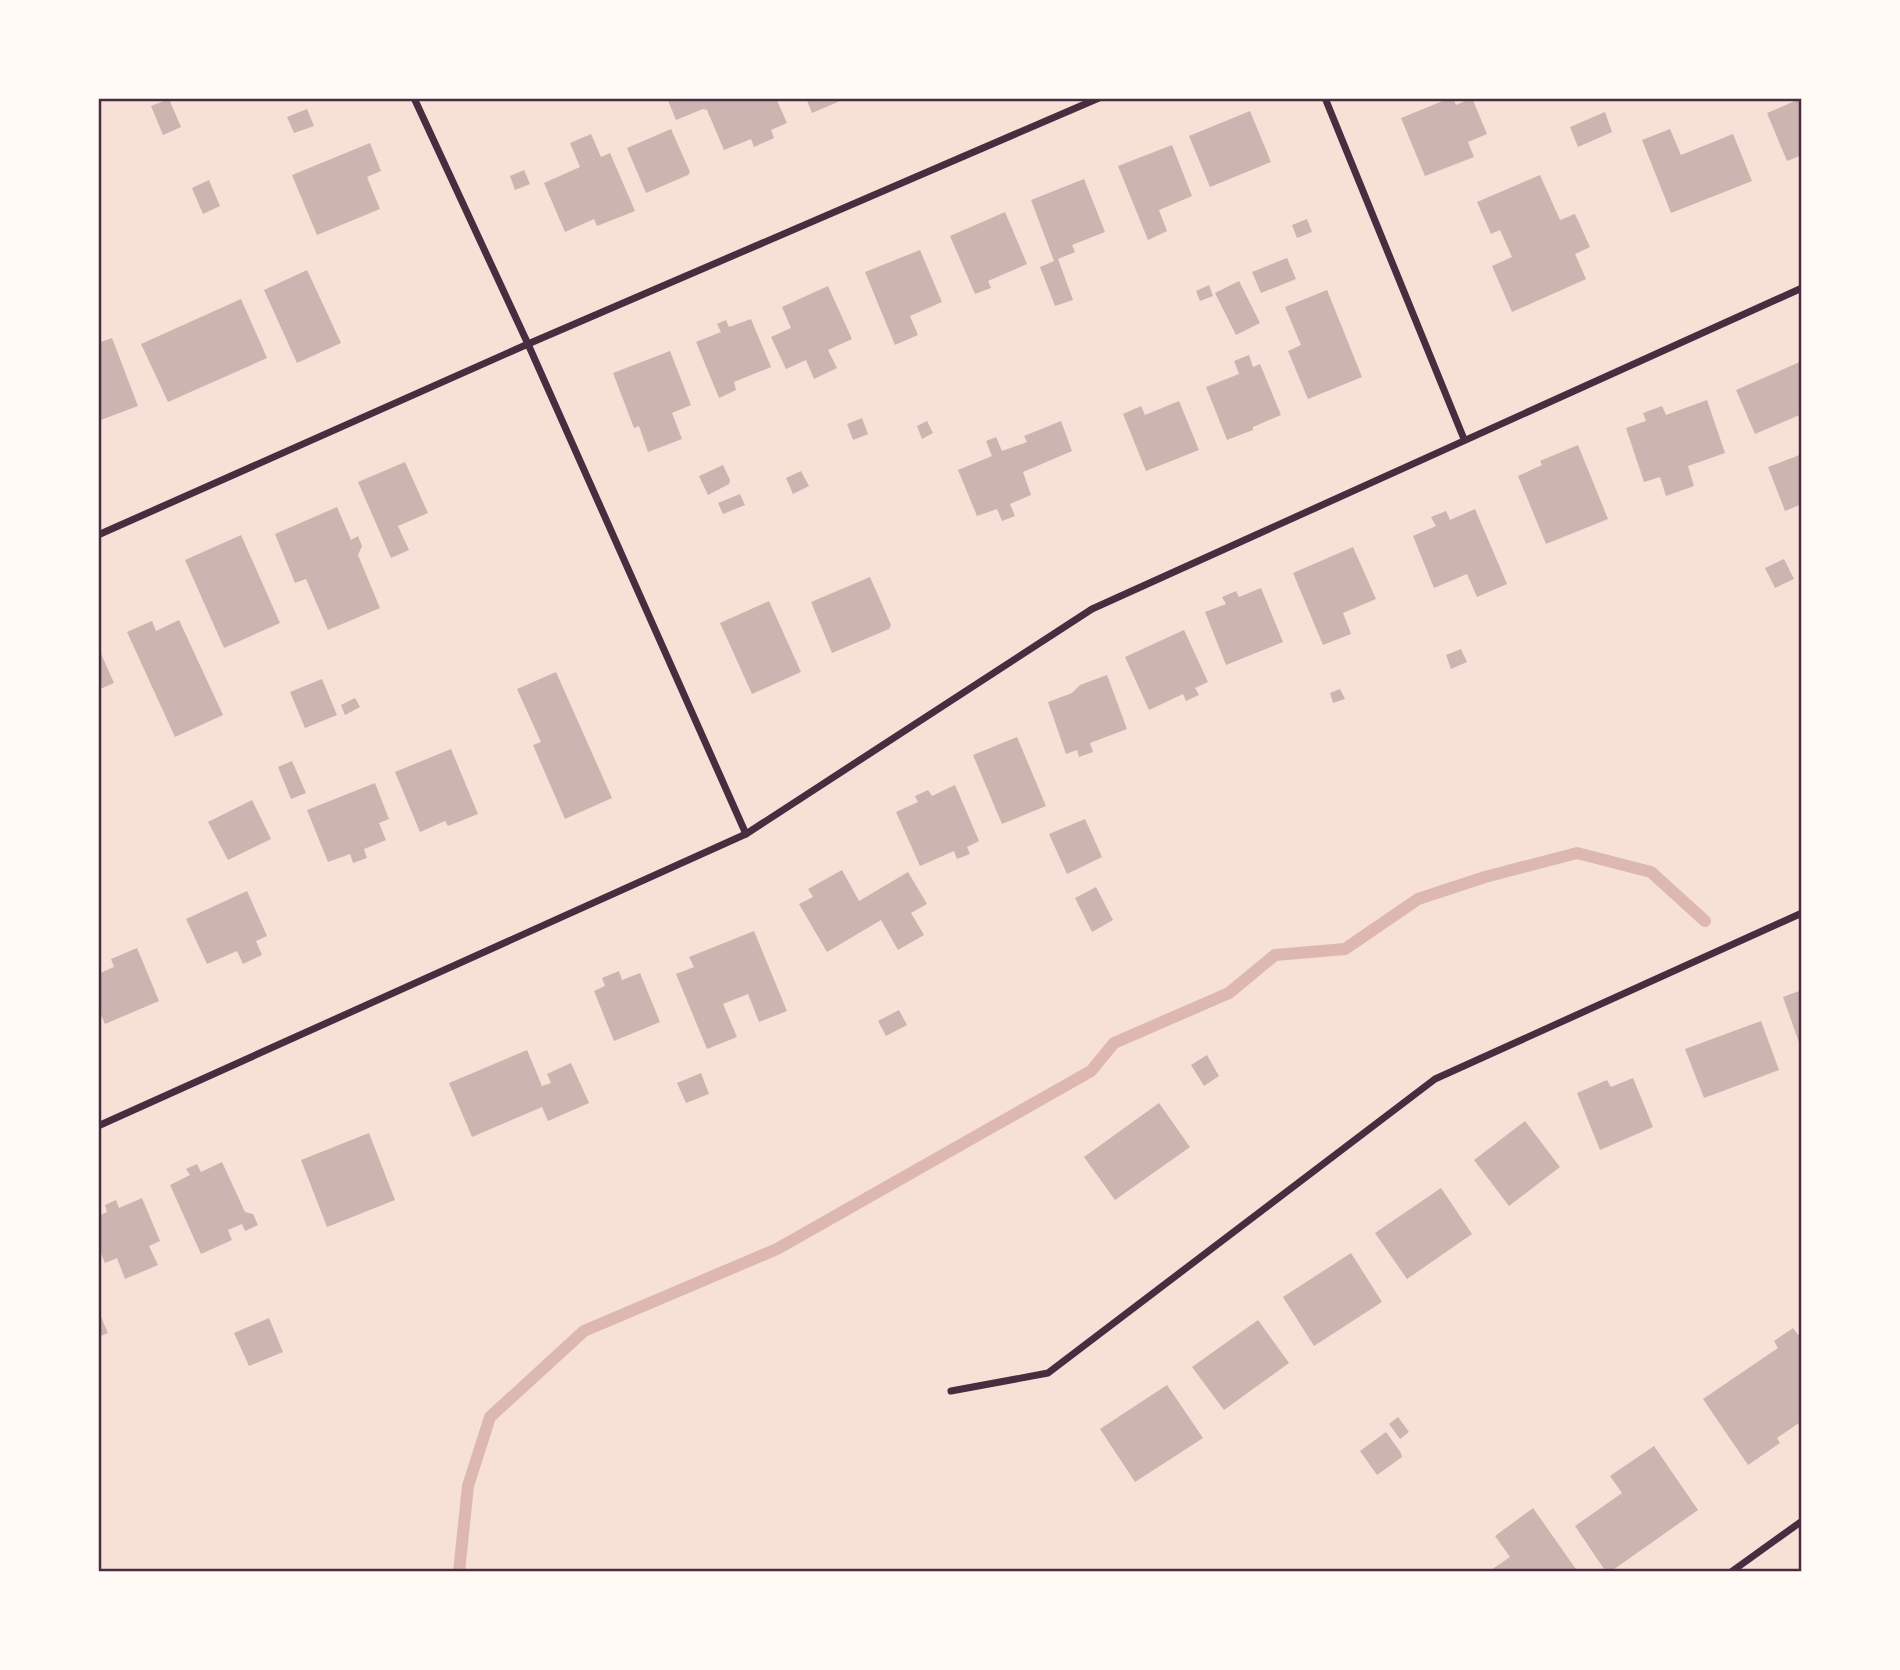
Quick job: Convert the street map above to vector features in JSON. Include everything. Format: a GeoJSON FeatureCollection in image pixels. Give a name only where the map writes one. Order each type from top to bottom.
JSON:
{"type":"FeatureCollection","features":[{"type":"Feature","properties":{"kind":"street"},"geometry":{"type":"LineString","coordinates":[[415,98],[528,344],[746,834]]}},
{"type":"Feature","properties":{"kind":"street"},"geometry":{"type":"LineString","coordinates":[[98,535],[528,344],[1099,98]]}},
{"type":"Feature","properties":{"kind":"street"},"geometry":{"type":"LineString","coordinates":[[1325,98],[1464,439]]}},
{"type":"Feature","properties":{"kind":"street"},"geometry":{"type":"LineString","coordinates":[[98,1126],[746,834],[1092,609],[1802,288]]}},
{"type":"Feature","properties":{"kind":"street"},"geometry":{"type":"LineString","coordinates":[[951,1391],[1048,1373],[1435,1079],[1802,913]]}},
{"type":"Feature","properties":{"kind":"street"},"geometry":{"type":"LineString","coordinates":[[1731,1572],[1802,1521]]}},
{"type":"Feature","properties":{"kind":"building"},"geometry":{"type":"Polygon","coordinates":[[[667,98],[776,98],[787,123],[771,130],[774,138],[754,147],[751,139],[724,150],[707,110],[703,109],[676,120],[667,98]]]}},
{"type":"Feature","properties":{"kind":"building"},"geometry":{"type":"Polygon","coordinates":[[[806,98],[847,98],[812,113],[806,98]]]}},
{"type":"Feature","properties":{"kind":"building"},"geometry":{"type":"Polygon","coordinates":[[[1453,98],[1456,105],[1472,98],[1487,134],[1468,142],[1474,157],[1425,176],[1401,118],[1453,98]]]}},
{"type":"Feature","properties":{"kind":"building"},"geometry":{"type":"Polygon","coordinates":[[[1802,98],[1802,155],[1787,161],[1767,113],[1802,98]]]}},
{"type":"Feature","properties":{"kind":"building"},"geometry":{"type":"Polygon","coordinates":[[[169,99],[181,127],[163,135],[151,106],[169,99]]]}},
{"type":"Feature","properties":{"kind":"building"},"geometry":{"type":"Polygon","coordinates":[[[307,109],[314,126],[294,133],[287,117],[307,109]]]}},
{"type":"Feature","properties":{"kind":"building"},"geometry":{"type":"Polygon","coordinates":[[[1250,111],[1271,162],[1210,187],[1189,136],[1250,111]]]}},
{"type":"Feature","properties":{"kind":"building"},"geometry":{"type":"Polygon","coordinates":[[[1605,112],[1612,132],[1578,147],[1570,127],[1605,112]]]}},
{"type":"Feature","properties":{"kind":"building"},"geometry":{"type":"Polygon","coordinates":[[[671,129],[690,172],[646,193],[627,148],[671,129]]]}},
{"type":"Feature","properties":{"kind":"building"},"geometry":{"type":"Polygon","coordinates":[[[1670,129],[1681,155],[1733,134],[1752,181],[1671,213],[1642,140],[1670,129]]]}},
{"type":"Feature","properties":{"kind":"building"},"geometry":{"type":"Polygon","coordinates":[[[591,134],[601,157],[610,153],[635,211],[597,226],[594,219],[565,232],[544,183],[580,167],[570,143],[591,134]]]}},
{"type":"Feature","properties":{"kind":"building"},"geometry":{"type":"Polygon","coordinates":[[[370,143],[381,171],[367,177],[380,209],[317,235],[292,175],[370,143]]]}},
{"type":"Feature","properties":{"kind":"building"},"geometry":{"type":"Polygon","coordinates":[[[1172,145],[1192,196],[1159,210],[1167,231],[1148,240],[1118,166],[1172,145]]]}},
{"type":"Feature","properties":{"kind":"building"},"geometry":{"type":"Polygon","coordinates":[[[524,170],[530,184],[515,190],[510,176],[524,170]]]}},
{"type":"Feature","properties":{"kind":"building"},"geometry":{"type":"Polygon","coordinates":[[[1540,175],[1560,220],[1575,214],[1590,247],[1575,254],[1586,279],[1512,312],[1492,266],[1512,257],[1500,230],[1491,234],[1477,202],[1540,175]]]}},
{"type":"Feature","properties":{"kind":"building"},"geometry":{"type":"Polygon","coordinates":[[[1084,179],[1105,232],[1072,245],[1075,252],[1058,259],[1073,300],[1055,306],[1040,267],[1054,261],[1031,200],[1084,179]]]}},
{"type":"Feature","properties":{"kind":"building"},"geometry":{"type":"Polygon","coordinates":[[[209,180],[220,206],[203,214],[192,188],[209,180]]]}},
{"type":"Feature","properties":{"kind":"building"},"geometry":{"type":"Polygon","coordinates":[[[1005,212],[1027,264],[988,281],[991,288],[975,294],[950,236],[1005,212]]]}},
{"type":"Feature","properties":{"kind":"building"},"geometry":{"type":"Polygon","coordinates":[[[1307,219],[1312,232],[1297,238],[1292,225],[1307,219]]]}},
{"type":"Feature","properties":{"kind":"building"},"geometry":{"type":"Polygon","coordinates":[[[920,250],[942,302],[910,316],[918,335],[895,345],[865,272],[920,250]]]}},
{"type":"Feature","properties":{"kind":"building"},"geometry":{"type":"Polygon","coordinates":[[[1287,258],[1296,279],[1261,293],[1252,272],[1287,258]]]}},
{"type":"Feature","properties":{"kind":"building"},"geometry":{"type":"Polygon","coordinates":[[[307,270],[341,343],[297,363],[264,290],[307,270]]]}},
{"type":"Feature","properties":{"kind":"building"},"geometry":{"type":"Polygon","coordinates":[[[1239,281],[1260,323],[1236,335],[1215,293],[1239,281]]]}},
{"type":"Feature","properties":{"kind":"building"},"geometry":{"type":"Polygon","coordinates":[[[1209,285],[1213,296],[1200,301],[1196,291],[1209,285]]]}},
{"type":"Feature","properties":{"kind":"building"},"geometry":{"type":"Polygon","coordinates":[[[828,286],[852,339],[828,350],[837,368],[814,379],[806,360],[786,369],[771,337],[791,328],[782,307],[828,286]]]}},
{"type":"Feature","properties":{"kind":"building"},"geometry":{"type":"Polygon","coordinates":[[[1327,290],[1362,377],[1308,399],[1288,351],[1301,345],[1285,307],[1327,290]]]}},
{"type":"Feature","properties":{"kind":"building"},"geometry":{"type":"Polygon","coordinates":[[[241,299],[267,358],[168,402],[141,344],[241,299]]]}},
{"type":"Feature","properties":{"kind":"building"},"geometry":{"type":"Polygon","coordinates":[[[751,319],[771,367],[734,382],[736,390],[719,398],[696,342],[721,332],[717,324],[726,320],[729,327],[751,319]]]}},
{"type":"Feature","properties":{"kind":"building"},"geometry":{"type":"Polygon","coordinates":[[[112,338],[138,406],[98,421],[98,343],[112,338]]]}},
{"type":"Feature","properties":{"kind":"building"},"geometry":{"type":"Polygon","coordinates":[[[670,351],[691,405],[672,413],[682,439],[648,452],[639,426],[634,428],[613,373],[670,351]]]}},
{"type":"Feature","properties":{"kind":"building"},"geometry":{"type":"Polygon","coordinates":[[[1249,355],[1253,367],[1260,364],[1281,415],[1227,440],[1206,387],[1239,374],[1234,361],[1249,355]]]}},
{"type":"Feature","properties":{"kind":"building"},"geometry":{"type":"Polygon","coordinates":[[[1802,361],[1802,414],[1755,434],[1736,390],[1802,361]]]}},
{"type":"Feature","properties":{"kind":"building"},"geometry":{"type":"Polygon","coordinates":[[[1707,400],[1725,453],[1688,466],[1694,486],[1666,496],[1660,477],[1644,482],[1626,428],[1646,421],[1643,413],[1662,406],[1666,415],[1707,400]]]}},
{"type":"Feature","properties":{"kind":"building"},"geometry":{"type":"Polygon","coordinates":[[[1179,401],[1199,450],[1146,471],[1123,414],[1141,406],[1145,415],[1179,401]]]}},
{"type":"Feature","properties":{"kind":"building"},"geometry":{"type":"Polygon","coordinates":[[[862,418],[868,434],[853,440],[847,424],[862,418]]]}},
{"type":"Feature","properties":{"kind":"building"},"geometry":{"type":"Polygon","coordinates":[[[927,421],[933,433],[922,439],[917,426],[927,421]]]}},
{"type":"Feature","properties":{"kind":"building"},"geometry":{"type":"Polygon","coordinates":[[[1061,421],[1072,451],[1023,472],[1031,495],[1010,504],[1015,516],[1002,521],[997,509],[977,516],[958,470],[992,456],[986,441],[996,437],[1002,451],[1027,442],[1024,436],[1061,421]]]}},
{"type":"Feature","properties":{"kind":"building"},"geometry":{"type":"Polygon","coordinates":[[[1578,445],[1608,519],[1546,544],[1518,476],[1542,465],[1540,461],[1578,445]]]}},
{"type":"Feature","properties":{"kind":"building"},"geometry":{"type":"Polygon","coordinates":[[[1802,454],[1802,504],[1785,511],[1768,467],[1802,454]]]}},
{"type":"Feature","properties":{"kind":"building"},"geometry":{"type":"Polygon","coordinates":[[[405,462],[428,513],[398,526],[409,550],[391,558],[358,482],[405,462]]]}},
{"type":"Feature","properties":{"kind":"building"},"geometry":{"type":"Polygon","coordinates":[[[723,465],[730,480],[729,484],[708,495],[699,476],[723,465]]]}},
{"type":"Feature","properties":{"kind":"building"},"geometry":{"type":"Polygon","coordinates":[[[801,471],[809,486],[793,494],[786,478],[801,471]]]}},
{"type":"Feature","properties":{"kind":"building"},"geometry":{"type":"Polygon","coordinates":[[[740,494],[745,505],[723,514],[718,503],[740,494]]]}},
{"type":"Feature","properties":{"kind":"building"},"geometry":{"type":"Polygon","coordinates":[[[337,507],[351,540],[358,536],[362,546],[358,555],[380,608],[328,630],[306,579],[295,583],[275,534],[337,507]]]}},
{"type":"Feature","properties":{"kind":"building"},"geometry":{"type":"Polygon","coordinates":[[[1475,509],[1507,584],[1477,597],[1467,574],[1434,588],[1413,536],[1436,526],[1431,517],[1446,511],[1450,520],[1475,509]]]}},
{"type":"Feature","properties":{"kind":"building"},"geometry":{"type":"Polygon","coordinates":[[[241,535],[280,623],[224,648],[185,560],[241,535]]]}},
{"type":"Feature","properties":{"kind":"building"},"geometry":{"type":"Polygon","coordinates":[[[1353,547],[1376,599],[1343,613],[1351,634],[1323,645],[1293,573],[1353,547]]]}},
{"type":"Feature","properties":{"kind":"building"},"geometry":{"type":"Polygon","coordinates":[[[1784,559],[1794,579],[1775,588],[1765,568],[1784,559]]]}},
{"type":"Feature","properties":{"kind":"building"},"geometry":{"type":"Polygon","coordinates":[[[870,577],[891,625],[889,629],[832,653],[811,602],[870,577]]]}},
{"type":"Feature","properties":{"kind":"building"},"geometry":{"type":"Polygon","coordinates":[[[1261,588],[1283,642],[1226,665],[1205,612],[1226,604],[1222,597],[1236,591],[1239,597],[1261,588]]]}},
{"type":"Feature","properties":{"kind":"building"},"geometry":{"type":"Polygon","coordinates":[[[769,601],[801,672],[752,694],[720,623],[769,601]]]}},
{"type":"Feature","properties":{"kind":"building"},"geometry":{"type":"Polygon","coordinates":[[[179,620],[223,715],[175,737],[127,632],[152,621],[156,631],[179,620]]]}},
{"type":"Feature","properties":{"kind":"building"},"geometry":{"type":"Polygon","coordinates":[[[1184,630],[1208,682],[1195,688],[1199,695],[1186,701],[1183,694],[1149,710],[1125,657],[1184,630]]]}},
{"type":"Feature","properties":{"kind":"building"},"geometry":{"type":"Polygon","coordinates":[[[98,647],[114,683],[98,690],[98,647]]]}},
{"type":"Feature","properties":{"kind":"building"},"geometry":{"type":"Polygon","coordinates":[[[1461,649],[1467,662],[1451,669],[1446,655],[1461,649]]]}},
{"type":"Feature","properties":{"kind":"building"},"geometry":{"type":"Polygon","coordinates":[[[556,672],[612,798],[565,819],[533,745],[541,742],[517,689],[556,672]]]}},
{"type":"Feature","properties":{"kind":"building"},"geometry":{"type":"Polygon","coordinates":[[[1107,675],[1127,729],[1090,743],[1093,752],[1079,757],[1077,750],[1066,754],[1048,702],[1072,693],[1080,685],[1107,675]]]}},
{"type":"Feature","properties":{"kind":"building"},"geometry":{"type":"Polygon","coordinates":[[[322,679],[337,715],[305,728],[290,692],[322,679]]]}},
{"type":"Feature","properties":{"kind":"building"},"geometry":{"type":"Polygon","coordinates":[[[1340,689],[1345,699],[1333,703],[1330,693],[1340,689]]]}},
{"type":"Feature","properties":{"kind":"building"},"geometry":{"type":"Polygon","coordinates":[[[355,698],[360,707],[345,715],[341,705],[355,698]]]}},
{"type":"Feature","properties":{"kind":"building"},"geometry":{"type":"Polygon","coordinates":[[[1017,737],[1046,806],[1002,824],[973,755],[1017,737]]]}},
{"type":"Feature","properties":{"kind":"building"},"geometry":{"type":"Polygon","coordinates":[[[451,749],[478,814],[448,826],[445,821],[420,832],[395,772],[451,749]]]}},
{"type":"Feature","properties":{"kind":"building"},"geometry":{"type":"Polygon","coordinates":[[[292,761],[306,793],[291,799],[278,767],[292,761]]]}},
{"type":"Feature","properties":{"kind":"building"},"geometry":{"type":"Polygon","coordinates":[[[375,783],[389,819],[379,823],[386,840],[364,849],[367,858],[353,863],[350,854],[328,862],[307,810],[375,783]]]}},
{"type":"Feature","properties":{"kind":"building"},"geometry":{"type":"Polygon","coordinates":[[[955,785],[979,841],[967,847],[970,854],[957,859],[954,851],[920,866],[896,812],[918,802],[915,796],[928,790],[932,796],[955,785]]]}},
{"type":"Feature","properties":{"kind":"building"},"geometry":{"type":"Polygon","coordinates":[[[252,800],[271,839],[228,860],[208,822],[252,800]]]}},
{"type":"Feature","properties":{"kind":"building"},"geometry":{"type":"Polygon","coordinates":[[[1085,819],[1102,857],[1067,874],[1049,834],[1085,819]]]}},
{"type":"Feature","properties":{"kind":"building"},"geometry":{"type":"Polygon","coordinates":[[[842,870],[859,901],[908,872],[927,904],[911,913],[924,935],[898,950],[881,920],[827,952],[799,904],[813,897],[808,889],[842,870]]]}},
{"type":"Feature","properties":{"kind":"building"},"geometry":{"type":"Polygon","coordinates":[[[1096,887],[1113,920],[1092,932],[1075,898],[1096,887]]]}},
{"type":"Feature","properties":{"kind":"building"},"geometry":{"type":"Polygon","coordinates":[[[247,891],[267,936],[256,941],[262,955],[243,964],[237,951],[207,964],[186,919],[247,891]]]}},
{"type":"Feature","properties":{"kind":"building"},"geometry":{"type":"Polygon","coordinates":[[[754,931],[787,1011],[759,1022],[748,994],[723,1004],[737,1037],[707,1049],[676,974],[694,967],[689,957],[754,931]]]}},
{"type":"Feature","properties":{"kind":"building"},"geometry":{"type":"Polygon","coordinates":[[[137,948],[159,1001],[105,1024],[98,1008],[98,974],[114,967],[111,959],[137,948]]]}},
{"type":"Feature","properties":{"kind":"building"},"geometry":{"type":"Polygon","coordinates":[[[619,971],[622,980],[640,973],[660,1022],[614,1041],[594,991],[605,986],[602,978],[619,971]]]}},
{"type":"Feature","properties":{"kind":"building"},"geometry":{"type":"Polygon","coordinates":[[[1802,990],[1802,1051],[1783,997],[1802,990]]]}},
{"type":"Feature","properties":{"kind":"building"},"geometry":{"type":"Polygon","coordinates":[[[899,1010],[907,1025],[886,1036],[878,1021],[899,1010]]]}},
{"type":"Feature","properties":{"kind":"building"},"geometry":{"type":"Polygon","coordinates":[[[1761,1021],[1779,1070],[1704,1098],[1685,1049],[1761,1021]]]}},
{"type":"Feature","properties":{"kind":"building"},"geometry":{"type":"Polygon","coordinates":[[[527,1050],[542,1086],[551,1083],[547,1074],[571,1063],[589,1103],[548,1121],[542,1107],[472,1137],[449,1083],[527,1050]]]}},
{"type":"Feature","properties":{"kind":"building"},"geometry":{"type":"Polygon","coordinates":[[[1207,1055],[1219,1076],[1204,1086],[1191,1065],[1207,1055]]]}},
{"type":"Feature","properties":{"kind":"building"},"geometry":{"type":"Polygon","coordinates":[[[701,1073],[709,1094],[686,1103],[677,1083],[701,1073]]]}},
{"type":"Feature","properties":{"kind":"building"},"geometry":{"type":"Polygon","coordinates":[[[1633,1078],[1653,1127],[1600,1150],[1577,1093],[1607,1080],[1611,1087],[1633,1078]]]}},
{"type":"Feature","properties":{"kind":"building"},"geometry":{"type":"Polygon","coordinates":[[[1159,1103],[1190,1147],[1115,1200],[1084,1157],[1159,1103]]]}},
{"type":"Feature","properties":{"kind":"building"},"geometry":{"type":"Polygon","coordinates":[[[1525,1121],[1560,1167],[1509,1206],[1474,1160],[1525,1121]]]}},
{"type":"Feature","properties":{"kind":"building"},"geometry":{"type":"Polygon","coordinates":[[[369,1133],[395,1200],[327,1227],[301,1160],[369,1133]]]}},
{"type":"Feature","properties":{"kind":"building"},"geometry":{"type":"Polygon","coordinates":[[[222,1162],[245,1212],[253,1214],[258,1225],[245,1231],[242,1224],[228,1230],[232,1240],[201,1254],[170,1185],[190,1175],[186,1169],[197,1164],[201,1172],[222,1162]]]}},
{"type":"Feature","properties":{"kind":"building"},"geometry":{"type":"Polygon","coordinates":[[[1441,1188],[1472,1234],[1407,1279],[1375,1233],[1441,1188]]]}},
{"type":"Feature","properties":{"kind":"building"},"geometry":{"type":"Polygon","coordinates":[[[142,1198],[160,1241],[149,1246],[158,1265],[125,1279],[117,1258],[105,1263],[98,1246],[98,1216],[107,1212],[105,1205],[116,1200],[119,1208],[142,1198]]]}},
{"type":"Feature","properties":{"kind":"building"},"geometry":{"type":"Polygon","coordinates":[[[1351,1253],[1382,1302],[1314,1346],[1283,1297],[1351,1253]]]}},
{"type":"Feature","properties":{"kind":"building"},"geometry":{"type":"Polygon","coordinates":[[[98,1310],[108,1333],[98,1337],[98,1310]]]}},
{"type":"Feature","properties":{"kind":"building"},"geometry":{"type":"Polygon","coordinates":[[[269,1318],[283,1352],[249,1366],[234,1333],[269,1318]]]}},
{"type":"Feature","properties":{"kind":"building"},"geometry":{"type":"Polygon","coordinates":[[[1258,1320],[1289,1363],[1224,1410],[1192,1367],[1258,1320]]]}},
{"type":"Feature","properties":{"kind":"building"},"geometry":{"type":"Polygon","coordinates":[[[1793,1328],[1798,1335],[1802,1333],[1802,1421],[1777,1438],[1780,1443],[1748,1465],[1703,1399],[1778,1348],[1774,1341],[1793,1328]]]}},
{"type":"Feature","properties":{"kind":"building"},"geometry":{"type":"Polygon","coordinates":[[[1167,1385],[1203,1438],[1135,1482],[1100,1429],[1167,1385]]]}},
{"type":"Feature","properties":{"kind":"building"},"geometry":{"type":"Polygon","coordinates":[[[1398,1417],[1409,1432],[1400,1439],[1389,1424],[1398,1417]]]}},
{"type":"Feature","properties":{"kind":"building"},"geometry":{"type":"Polygon","coordinates":[[[1386,1432],[1402,1457],[1377,1475],[1360,1451],[1386,1432]]]}},
{"type":"Feature","properties":{"kind":"building"},"geometry":{"type":"Polygon","coordinates":[[[1654,1446],[1698,1510],[1610,1572],[1606,1572],[1575,1526],[1622,1493],[1610,1476],[1654,1446]]]}},
{"type":"Feature","properties":{"kind":"building"},"geometry":{"type":"Polygon","coordinates":[[[1533,1508],[1578,1572],[1488,1572],[1510,1557],[1495,1536],[1533,1508]]]}},
{"type":"Feature","properties":{"kind":"waterway"},"geometry":{"type":"LineString","coordinates":[[459,1572],[468,1486],[490,1417],[584,1331],[777,1249],[1091,1071],[1114,1043],[1229,993],[1275,955],[1345,949],[1418,899],[1485,877],[1577,853],[1651,872],[1705,921]]}}]}
